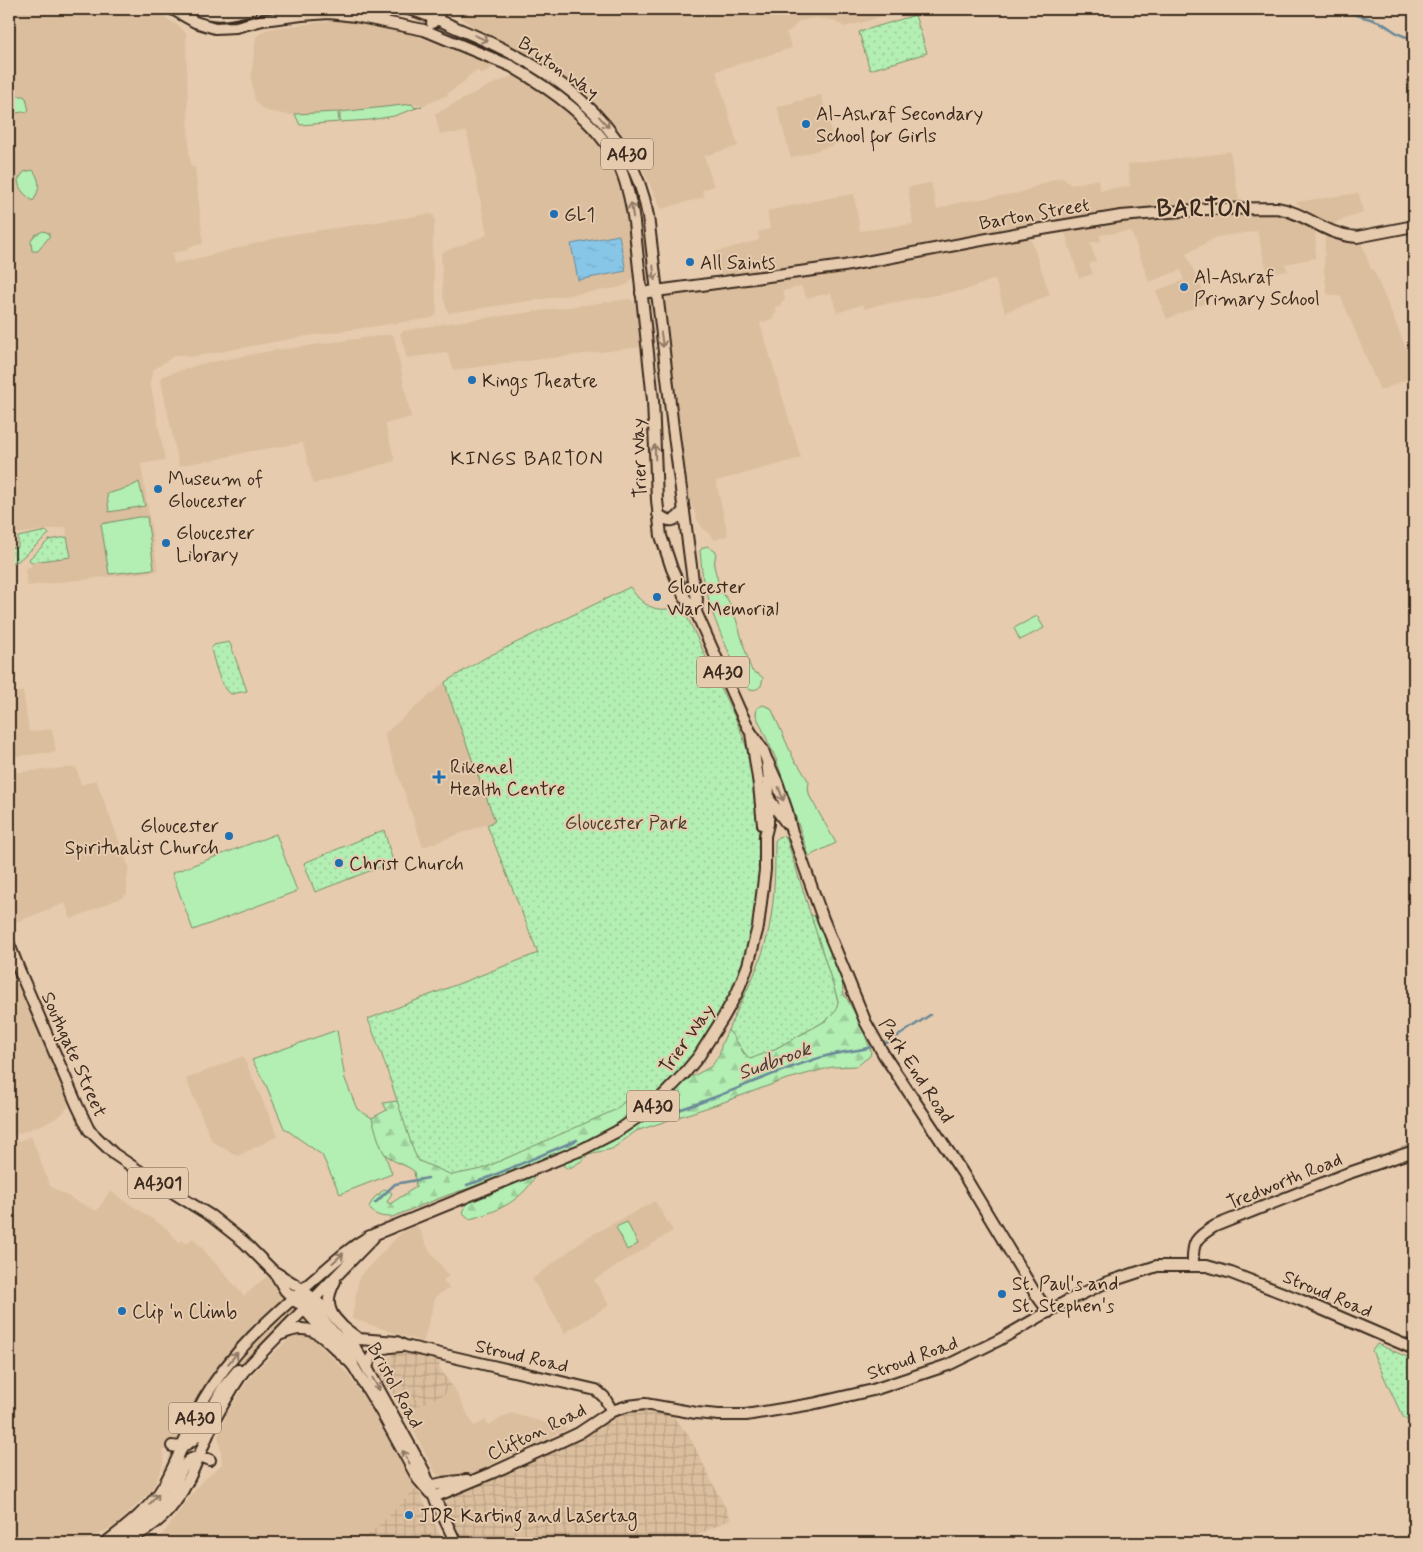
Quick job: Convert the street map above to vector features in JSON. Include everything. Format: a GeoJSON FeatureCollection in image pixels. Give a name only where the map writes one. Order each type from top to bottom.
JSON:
{"type":"FeatureCollection","features":[{"type":"Feature","properties":{"kind":"main road","name":"Bruton Way"},"geometry":{"type":"LineString","coordinates":[[172,9],[195,22],[215,28],[236,27],[263,20],[329,13],[381,20],[424,30],[511,66],[521,72],[580,115],[609,147],[622,172],[630,196],[641,293]]}},
{"type":"Feature","properties":{"kind":"main road"},"geometry":{"type":"LineString","coordinates":[[195,9],[216,16],[252,9]]}},
{"type":"Feature","properties":{"kind":"main road","name":"Bruton Way"},"geometry":{"type":"LineString","coordinates":[[408,9],[438,14],[501,47],[548,75],[584,102],[609,128],[628,156],[644,197],[648,216],[656,291]]}},
{"type":"Feature","properties":{"kind":"main road"},"geometry":{"type":"LineString","coordinates":[[423,11],[424,30]]}},
{"type":"Feature","properties":{"kind":"main road"},"geometry":{"type":"LineString","coordinates":[[424,30],[438,14]]}},
{"type":"Feature","properties":{"kind":"main road","name":"Barton Street"},"geometry":{"type":"LineString","coordinates":[[641,293],[844,266],[1121,216],[1195,210],[1269,208],[1284,209],[1297,214],[1339,235],[1357,237],[1414,226]]}},
{"type":"Feature","properties":{"kind":"main road","name":"Trier Way"},"geometry":{"type":"LineString","coordinates":[[656,291],[697,599],[696,612]]}},
{"type":"Feature","properties":{"kind":"main road","name":"Trier Way"},"geometry":{"type":"LineString","coordinates":[[641,293],[653,400],[658,519],[663,544],[679,586],[685,598],[696,612],[750,731],[758,741],[767,761],[768,824],[765,836]]}},
{"type":"Feature","properties":{"kind":"main road"},"geometry":{"type":"LineString","coordinates":[[658,519],[673,520],[679,517],[684,510]]}},
{"type":"Feature","properties":{"kind":"main road","name":"Trier Way"},"geometry":{"type":"LineString","coordinates":[[293,1298],[355,1244],[582,1149],[616,1132],[641,1115],[668,1092],[699,1056],[737,993],[748,965],[762,905],[765,836],[750,731]]}},
{"type":"Feature","properties":{"kind":"main road"},"geometry":{"type":"LineString","coordinates":[[767,761],[777,782],[791,829]]}},
{"type":"Feature","properties":{"kind":"main road","name":"Trier Way"},"geometry":{"type":"LineString","coordinates":[[759,785],[768,798]]}},
{"type":"Feature","properties":{"kind":"main road"},"geometry":{"type":"LineString","coordinates":[[768,798],[791,829]]}},
{"type":"Feature","properties":{"kind":"main road","name":"Park End Road"},"geometry":{"type":"LineString","coordinates":[[791,829],[823,919],[866,1024],[884,1055],[962,1172],[1035,1293],[1049,1312]]}},
{"type":"Feature","properties":{"kind":"main road","name":"Southgate Street"},"geometry":{"type":"LineString","coordinates":[[9,944],[77,1106],[89,1130],[114,1154],[128,1164],[233,1232],[273,1270],[303,1290],[309,1304]]}},
{"type":"Feature","properties":{"kind":"main road","name":"Tredworth Road"},"geometry":{"type":"LineString","coordinates":[[1193,1266],[1193,1251],[1196,1241],[1202,1234],[1215,1226],[1346,1174],[1414,1151]]}},
{"type":"Feature","properties":{"kind":"main road","name":"Trier Way"},"geometry":{"type":"LineString","coordinates":[[309,1304],[379,1233]]}},
{"type":"Feature","properties":{"kind":"main road","name":"Stroud Road"},"geometry":{"type":"LineString","coordinates":[[343,1327],[360,1339],[368,1341],[387,1340],[397,1342],[405,1346],[596,1390],[604,1397],[612,1411],[628,1406],[645,1404],[696,1413],[722,1415],[746,1415],[782,1410],[847,1397],[948,1365],[1105,1282],[1157,1266],[1217,1268],[1256,1282],[1414,1349]]}},
{"type":"Feature","properties":{"kind":"main road","name":"Southgate Street"},"geometry":{"type":"LineString","coordinates":[[273,1270],[285,1290],[293,1298],[309,1304]]}},
{"type":"Feature","properties":{"kind":"main road"},"geometry":{"type":"LineString","coordinates":[[334,1317],[328,1302],[329,1295],[339,1273]]}},
{"type":"Feature","properties":{"kind":"main road","name":"A430"},"geometry":{"type":"LineString","coordinates":[[105,1543],[152,1501],[163,1486],[177,1446],[224,1368],[249,1340],[293,1298]]}},
{"type":"Feature","properties":{"kind":"main road","name":"A430"},"geometry":{"type":"LineString","coordinates":[[122,1543],[150,1528],[168,1510],[181,1492],[213,1422],[229,1393],[244,1372],[309,1304]]}},
{"type":"Feature","properties":{"kind":"main road","name":"Bristol Road"},"geometry":{"type":"LineString","coordinates":[[309,1304],[334,1317],[343,1327],[424,1471],[427,1486]]}},
{"type":"Feature","properties":{"kind":"main road","name":"Bristol Road"},"geometry":{"type":"LineString","coordinates":[[309,1304],[352,1364],[418,1478],[427,1486],[434,1497],[456,1543]]}},
{"type":"Feature","properties":{"kind":"main road"},"geometry":{"type":"LineString","coordinates":[[177,1446],[191,1442],[197,1436],[220,1394],[235,1373],[248,1360],[292,1329],[310,1329],[324,1338],[352,1364]]}},
{"type":"Feature","properties":{"kind":"main road","name":"Stroud Road"},"geometry":{"type":"LineString","coordinates":[[366,1368],[376,1351],[388,1347],[405,1346]]}},
{"type":"Feature","properties":{"kind":"main road","name":"Clifton Road"},"geometry":{"type":"LineString","coordinates":[[434,1497],[579,1432],[612,1411]]}},
{"type":"Feature","properties":{"kind":"main road"},"geometry":{"type":"LineString","coordinates":[[109,1543],[151,1516],[170,1494],[187,1462],[199,1456],[210,1460]]}},
{"type":"Feature","properties":{"kind":"main road","name":"Clifton Road"},"geometry":{"type":"LineString","coordinates":[[427,1486],[475,1480]]}},
{"type":"Feature","properties":{"kind":"shaded area"},"geometry":{"type":"Polygon","coordinates":[[[9,9],[148,9],[166,18],[186,33],[189,155],[191,167],[195,167],[203,242],[188,247],[188,250],[172,253],[174,263],[288,235],[430,214],[434,216],[432,254],[437,310],[436,315],[432,318],[301,337],[191,357],[174,356],[153,370],[150,381],[165,460],[141,464],[158,571],[27,586],[25,568],[31,567],[31,562],[70,557],[66,527],[9,535],[9,9]]]}},
{"type":"Feature","properties":{"kind":"shaded area"},"geometry":{"type":"Polygon","coordinates":[[[450,9],[895,9],[871,20],[845,27],[832,20],[815,18],[799,21],[791,30],[786,32],[792,48],[716,71],[738,146],[704,156],[714,186],[702,190],[704,197],[661,209],[639,161],[627,143],[600,110],[583,93],[528,55],[476,29],[450,9]]]}},
{"type":"Feature","properties":{"kind":"shaded area"},"geometry":{"type":"Polygon","coordinates":[[[333,21],[352,22],[407,33],[465,53],[495,66],[481,74],[477,70],[448,93],[448,95],[422,106],[420,104],[288,115],[267,111],[259,106],[255,100],[251,79],[256,37],[263,31],[273,28],[333,21]]]}},
{"type":"Feature","properties":{"kind":"shaded area"},"geometry":{"type":"Polygon","coordinates":[[[513,76],[519,77],[551,96],[589,128],[612,161],[620,179],[628,214],[634,266],[633,278],[628,284],[617,288],[448,313],[443,296],[441,253],[487,235],[467,132],[440,134],[435,114],[490,85],[513,76]]]}},
{"type":"Feature","properties":{"kind":"shaded area","name":"Al-Ashraf Secondary School for Girls"},"geometry":{"type":"Polygon","coordinates":[[[821,95],[835,145],[791,158],[777,107],[821,95]]]}},
{"type":"Feature","properties":{"kind":"shaded area"},"geometry":{"type":"Polygon","coordinates":[[[1230,151],[1239,200],[1195,205],[1124,209],[820,263],[721,276],[715,252],[759,240],[758,232],[770,229],[767,211],[829,198],[854,194],[860,231],[913,224],[908,187],[931,183],[937,209],[961,202],[1019,193],[1055,179],[1063,178],[1071,185],[1098,179],[1100,190],[1130,186],[1128,164],[1230,151]]]}},
{"type":"Feature","properties":{"kind":"shaded area"},"geometry":{"type":"Polygon","coordinates":[[[1359,193],[1363,213],[1338,221],[1332,226],[1313,218],[1296,202],[1359,193]]]}},
{"type":"Feature","properties":{"kind":"shaded area"},"geometry":{"type":"Polygon","coordinates":[[[1213,211],[1264,212],[1286,218],[1316,230],[1315,258],[1285,264],[1288,271],[1268,274],[1257,231],[1217,237],[1186,254],[1208,302],[1167,319],[1156,291],[1184,280],[1181,270],[1149,282],[1131,231],[1100,235],[1101,241],[1090,243],[1096,261],[1089,264],[1093,274],[1079,278],[1064,228],[1100,222],[1213,211]]]}},
{"type":"Feature","properties":{"kind":"shaded area"},"geometry":{"type":"Polygon","coordinates":[[[1325,235],[1345,240],[1361,241],[1371,269],[1373,269],[1414,367],[1414,376],[1380,391],[1341,297],[1327,294],[1324,270],[1325,235]]]}},
{"type":"Feature","properties":{"kind":"shaded area"},"geometry":{"type":"Polygon","coordinates":[[[1030,237],[1050,295],[1005,312],[995,279],[965,290],[878,305],[865,309],[863,304],[837,313],[831,293],[807,298],[801,286],[783,291],[785,300],[781,302],[781,306],[775,307],[777,313],[773,314],[774,318],[760,323],[801,458],[716,481],[728,535],[715,540],[702,527],[689,497],[675,401],[664,301],[666,298],[672,294],[1030,237]]]}},
{"type":"Feature","properties":{"kind":"shaded area"},"geometry":{"type":"Polygon","coordinates":[[[629,299],[633,301],[636,307],[641,347],[454,370],[447,352],[407,358],[400,334],[403,331],[449,323],[629,299]]]}},
{"type":"Feature","properties":{"kind":"shaded area"},"geometry":{"type":"Polygon","coordinates":[[[392,334],[411,417],[385,424],[395,461],[313,484],[303,443],[251,451],[179,466],[161,381],[163,376],[201,364],[271,351],[392,334]]]}},
{"type":"Feature","properties":{"kind":"shaded area","name":"Rikenel Health Centre"},"geometry":{"type":"Polygon","coordinates":[[[445,682],[495,821],[423,847],[384,734],[445,682]]]}},
{"type":"Feature","properties":{"kind":"shaded area"},"geometry":{"type":"Polygon","coordinates":[[[23,691],[29,732],[52,729],[56,752],[9,757],[9,694],[23,691]]]}},
{"type":"Feature","properties":{"kind":"shaded area"},"geometry":{"type":"Polygon","coordinates":[[[76,767],[81,785],[96,780],[129,867],[127,894],[71,919],[65,903],[11,924],[9,918],[9,773],[76,767]]]}},
{"type":"Feature","properties":{"kind":"shaded area"},"geometry":{"type":"Polygon","coordinates":[[[13,983],[18,985],[56,1065],[69,1101],[68,1107],[62,1114],[49,1122],[9,1137],[9,985],[13,983]]]}},
{"type":"Feature","properties":{"kind":"shaded area"},"geometry":{"type":"Polygon","coordinates":[[[243,1056],[278,1136],[237,1156],[212,1141],[186,1079],[243,1056]]]}},
{"type":"Feature","properties":{"kind":"shaded area"},"geometry":{"type":"Polygon","coordinates":[[[31,1136],[50,1186],[97,1211],[110,1191],[166,1228],[179,1242],[182,1240],[186,1244],[193,1238],[244,1296],[273,1271],[304,1309],[197,1428],[164,1450],[163,1465],[152,1490],[115,1526],[80,1543],[9,1543],[9,1145],[31,1136]]]}},
{"type":"Feature","properties":{"kind":"shaded area"},"geometry":{"type":"Polygon","coordinates":[[[655,1201],[673,1231],[594,1280],[609,1305],[565,1333],[532,1279],[588,1237],[655,1201]]]}},
{"type":"Feature","properties":{"kind":"shaded area"},"geometry":{"type":"Polygon","coordinates":[[[417,1225],[428,1248],[449,1276],[443,1280],[449,1288],[436,1296],[423,1342],[352,1318],[359,1277],[401,1233],[417,1225]]]}},
{"type":"Feature","properties":{"kind":"shaded area"},"geometry":{"type":"Polygon","coordinates":[[[304,1335],[312,1337],[347,1373],[378,1420],[417,1488],[360,1543],[153,1543],[162,1535],[200,1483],[222,1464],[218,1436],[228,1412],[245,1385],[279,1348],[291,1338],[304,1335]]]}},
{"type":"Feature","properties":{"kind":"shaded area"},"geometry":{"type":"Polygon","coordinates":[[[404,1351],[441,1359],[439,1367],[455,1390],[404,1412],[378,1372],[381,1364],[388,1358],[395,1353],[404,1351]]]}},
{"type":"Feature","properties":{"kind":"shaded area"},"geometry":{"type":"Polygon","coordinates":[[[455,1390],[474,1426],[486,1420],[488,1425],[511,1413],[568,1429],[475,1472],[437,1475],[404,1412],[455,1390]]]}},
{"type":"Feature","properties":{"kind":"shaded area"},"geometry":{"type":"Polygon","coordinates":[[[635,1410],[670,1413],[688,1434],[731,1519],[681,1543],[461,1543],[445,1504],[450,1497],[621,1411],[635,1410]]]}},
{"type":"Feature","properties":{"kind":"shaded area","name":"JDR Karting and Lasertag"},"geometry":{"type":"Polygon","coordinates":[[[417,1488],[444,1543],[360,1543],[417,1488]]]}},
{"type":"Feature","properties":{"kind":"green space"},"geometry":{"type":"Polygon","coordinates":[[[915,15],[927,53],[870,70],[859,32],[915,15]]]}},
{"type":"Feature","properties":{"kind":"green space"},"geometry":{"type":"Polygon","coordinates":[[[9,96],[23,96],[26,98],[29,111],[9,114],[9,96]]]}},
{"type":"Feature","properties":{"kind":"green space"},"geometry":{"type":"Polygon","coordinates":[[[412,104],[415,108],[422,106],[394,116],[340,122],[340,112],[412,104]]]}},
{"type":"Feature","properties":{"kind":"green space"},"geometry":{"type":"Polygon","coordinates":[[[338,112],[339,122],[300,125],[295,114],[338,112]]]}},
{"type":"Feature","properties":{"kind":"green space"},"geometry":{"type":"Polygon","coordinates":[[[33,170],[39,186],[33,201],[23,192],[18,180],[24,172],[33,170]]]}},
{"type":"Feature","properties":{"kind":"green space"},"geometry":{"type":"Polygon","coordinates":[[[43,231],[49,233],[49,237],[38,251],[32,251],[31,240],[35,235],[43,231]]]}},
{"type":"Feature","properties":{"kind":"green space"},"geometry":{"type":"Polygon","coordinates":[[[139,482],[145,506],[109,512],[107,494],[130,487],[139,482]]]}},
{"type":"Feature","properties":{"kind":"green space"},"geometry":{"type":"Polygon","coordinates":[[[147,517],[154,569],[109,574],[101,524],[147,517]]]}},
{"type":"Feature","properties":{"kind":"green space"},"geometry":{"type":"Polygon","coordinates":[[[46,531],[49,534],[18,561],[9,563],[9,548],[18,547],[18,537],[46,531]]]}},
{"type":"Feature","properties":{"kind":"green space"},"geometry":{"type":"Polygon","coordinates":[[[67,537],[71,557],[31,562],[29,559],[49,540],[67,537]]]}},
{"type":"Feature","properties":{"kind":"green space"},"geometry":{"type":"Polygon","coordinates":[[[707,546],[716,552],[714,566],[720,589],[703,581],[700,551],[707,546]]]}},
{"type":"Feature","properties":{"kind":"green space","name":"Gloucester Park"},"geometry":{"type":"Polygon","coordinates":[[[630,587],[640,600],[652,607],[665,609],[681,605],[734,715],[748,752],[755,799],[760,872],[757,905],[743,963],[718,1017],[702,1042],[683,1066],[639,1106],[631,1096],[615,1110],[482,1169],[452,1175],[419,1161],[414,1152],[368,1019],[538,953],[487,825],[495,821],[445,682],[485,658],[630,587]]]}},
{"type":"Feature","properties":{"kind":"green space"},"geometry":{"type":"Polygon","coordinates":[[[707,588],[722,593],[731,607],[752,671],[763,678],[761,686],[757,689],[750,690],[738,677],[710,606],[707,588]]]}},
{"type":"Feature","properties":{"kind":"green space"},"geometry":{"type":"Polygon","coordinates":[[[1037,616],[1044,628],[1020,640],[1014,628],[1037,616]]]}},
{"type":"Feature","properties":{"kind":"green space"},"geometry":{"type":"Polygon","coordinates":[[[229,642],[247,691],[231,694],[223,685],[218,673],[211,649],[214,645],[229,642]]]}},
{"type":"Feature","properties":{"kind":"green space"},"geometry":{"type":"Polygon","coordinates":[[[763,705],[771,708],[795,762],[809,782],[810,797],[836,843],[809,856],[776,759],[756,715],[757,708],[763,705]]]}},
{"type":"Feature","properties":{"kind":"green space"},"geometry":{"type":"Polygon","coordinates":[[[384,830],[393,862],[315,892],[304,863],[384,830]]]}},
{"type":"Feature","properties":{"kind":"green space"},"geometry":{"type":"Polygon","coordinates":[[[276,834],[297,891],[193,930],[172,873],[276,834]]]}},
{"type":"Feature","properties":{"kind":"green space"},"geometry":{"type":"Polygon","coordinates":[[[783,836],[787,840],[838,1001],[836,1011],[827,1020],[771,1051],[750,1059],[728,1030],[763,953],[773,904],[775,841],[778,837],[783,836]]]}},
{"type":"Feature","properties":{"kind":"green space"},"geometry":{"type":"Polygon","coordinates":[[[810,914],[817,918],[835,957],[842,979],[843,992],[861,1024],[871,1051],[870,1056],[857,1066],[832,1067],[784,1080],[636,1131],[612,1149],[588,1154],[583,1160],[568,1169],[557,1157],[540,1169],[516,1199],[478,1217],[470,1219],[463,1213],[466,1204],[488,1191],[494,1180],[448,1195],[392,1217],[379,1215],[371,1210],[369,1207],[374,1198],[385,1189],[392,1193],[387,1202],[390,1204],[416,1187],[414,1171],[389,1158],[380,1143],[372,1118],[387,1110],[383,1103],[627,1088],[651,1097],[639,1106],[632,1116],[688,1079],[712,1066],[719,1055],[728,1030],[736,1039],[744,1054],[771,1051],[827,1020],[838,1001],[810,914]]]}},
{"type":"Feature","properties":{"kind":"green space"},"geometry":{"type":"Polygon","coordinates":[[[337,1030],[345,1079],[357,1109],[372,1118],[392,1174],[340,1194],[322,1155],[284,1128],[266,1085],[252,1060],[337,1030]]]}},
{"type":"Feature","properties":{"kind":"green space"},"geometry":{"type":"Polygon","coordinates":[[[627,1222],[638,1244],[627,1250],[616,1227],[627,1222]]]}},
{"type":"Feature","properties":{"kind":"green space"},"geometry":{"type":"Polygon","coordinates":[[[1377,1344],[1414,1360],[1414,1424],[1404,1418],[1372,1351],[1377,1344]]]}},
{"type":"Feature","properties":{"kind":"water"},"geometry":{"type":"Polygon","coordinates":[[[619,235],[626,271],[578,280],[571,244],[619,235]]]}},
{"type":"Feature","properties":{"kind":"waterway"},"geometry":{"type":"LineString","coordinates":[[1342,9],[1379,22],[1407,37]]}},
{"type":"Feature","properties":{"kind":"waterway","name":"Sudbrook"},"geometry":{"type":"LineString","coordinates":[[882,1044],[889,1042],[930,1015]]}},
{"type":"Feature","properties":{"kind":"waterway","name":"Sudbrook"},"geometry":{"type":"LineString","coordinates":[[638,1122],[698,1103],[816,1059],[875,1046]]}},
{"type":"Feature","properties":{"kind":"waterway","name":"Sudbrook"},"geometry":{"type":"LineString","coordinates":[[467,1185],[577,1140]]}},
{"type":"Feature","properties":{"kind":"waterway","name":"Sudbrook"},"geometry":{"type":"LineString","coordinates":[[375,1203],[395,1184],[428,1178]]}},
{"type":"Feature","properties":{"kind":"place","name":"Al-Ashraf Secondary School for Girls"},"geometry":{"type":"Point","coordinates":[806,124]}},
{"type":"Feature","properties":{"kind":"place","name":"GL1"},"geometry":{"type":"Point","coordinates":[554,214]}},
{"type":"Feature","properties":{"kind":"place","name":"All Saints"},"geometry":{"type":"Point","coordinates":[690,262]}},
{"type":"Feature","properties":{"kind":"place","name":"Al-Ashraf Primary School"},"geometry":{"type":"Point","coordinates":[1184,287]}},
{"type":"Feature","properties":{"kind":"place","name":"Kings Theatre"},"geometry":{"type":"Point","coordinates":[472,380]}},
{"type":"Feature","properties":{"kind":"place","name":"Museum of Gloucester"},"geometry":{"type":"Point","coordinates":[158,489]}},
{"type":"Feature","properties":{"kind":"place","name":"Gloucester Library"},"geometry":{"type":"Point","coordinates":[166,543]}},
{"type":"Feature","properties":{"kind":"place","name":"Gloucester War Memorial"},"geometry":{"type":"Point","coordinates":[657,597]}},
{"type":"Feature","properties":{"kind":"place","name":"Rikenel Health Centre"},"geometry":{"type":"Point","coordinates":[439,777]}},
{"type":"Feature","properties":{"kind":"place","name":"Gloucester Spiritualist Church"},"geometry":{"type":"Point","coordinates":[229,836]}},
{"type":"Feature","properties":{"kind":"place","name":"Christ Church"},"geometry":{"type":"Point","coordinates":[339,863]}},
{"type":"Feature","properties":{"kind":"place","name":"St. Paul's and St. Stephen's"},"geometry":{"type":"Point","coordinates":[1002,1294]}},
{"type":"Feature","properties":{"kind":"place","name":"Clip 'n Climb"},"geometry":{"type":"Point","coordinates":[122,1311]}},
{"type":"Feature","properties":{"kind":"place","name":"JDR Karting and Lasertag"},"geometry":{"type":"Point","coordinates":[409,1515]}},
{"type":"Feature","properties":{"kind":"district","name":"BARTON"},"geometry":{"type":"Point","coordinates":[1204,208]}},
{"type":"Feature","properties":{"kind":"district","name":"KINGS BARTON"},"geometry":{"type":"Point","coordinates":[527,458]}}]}
